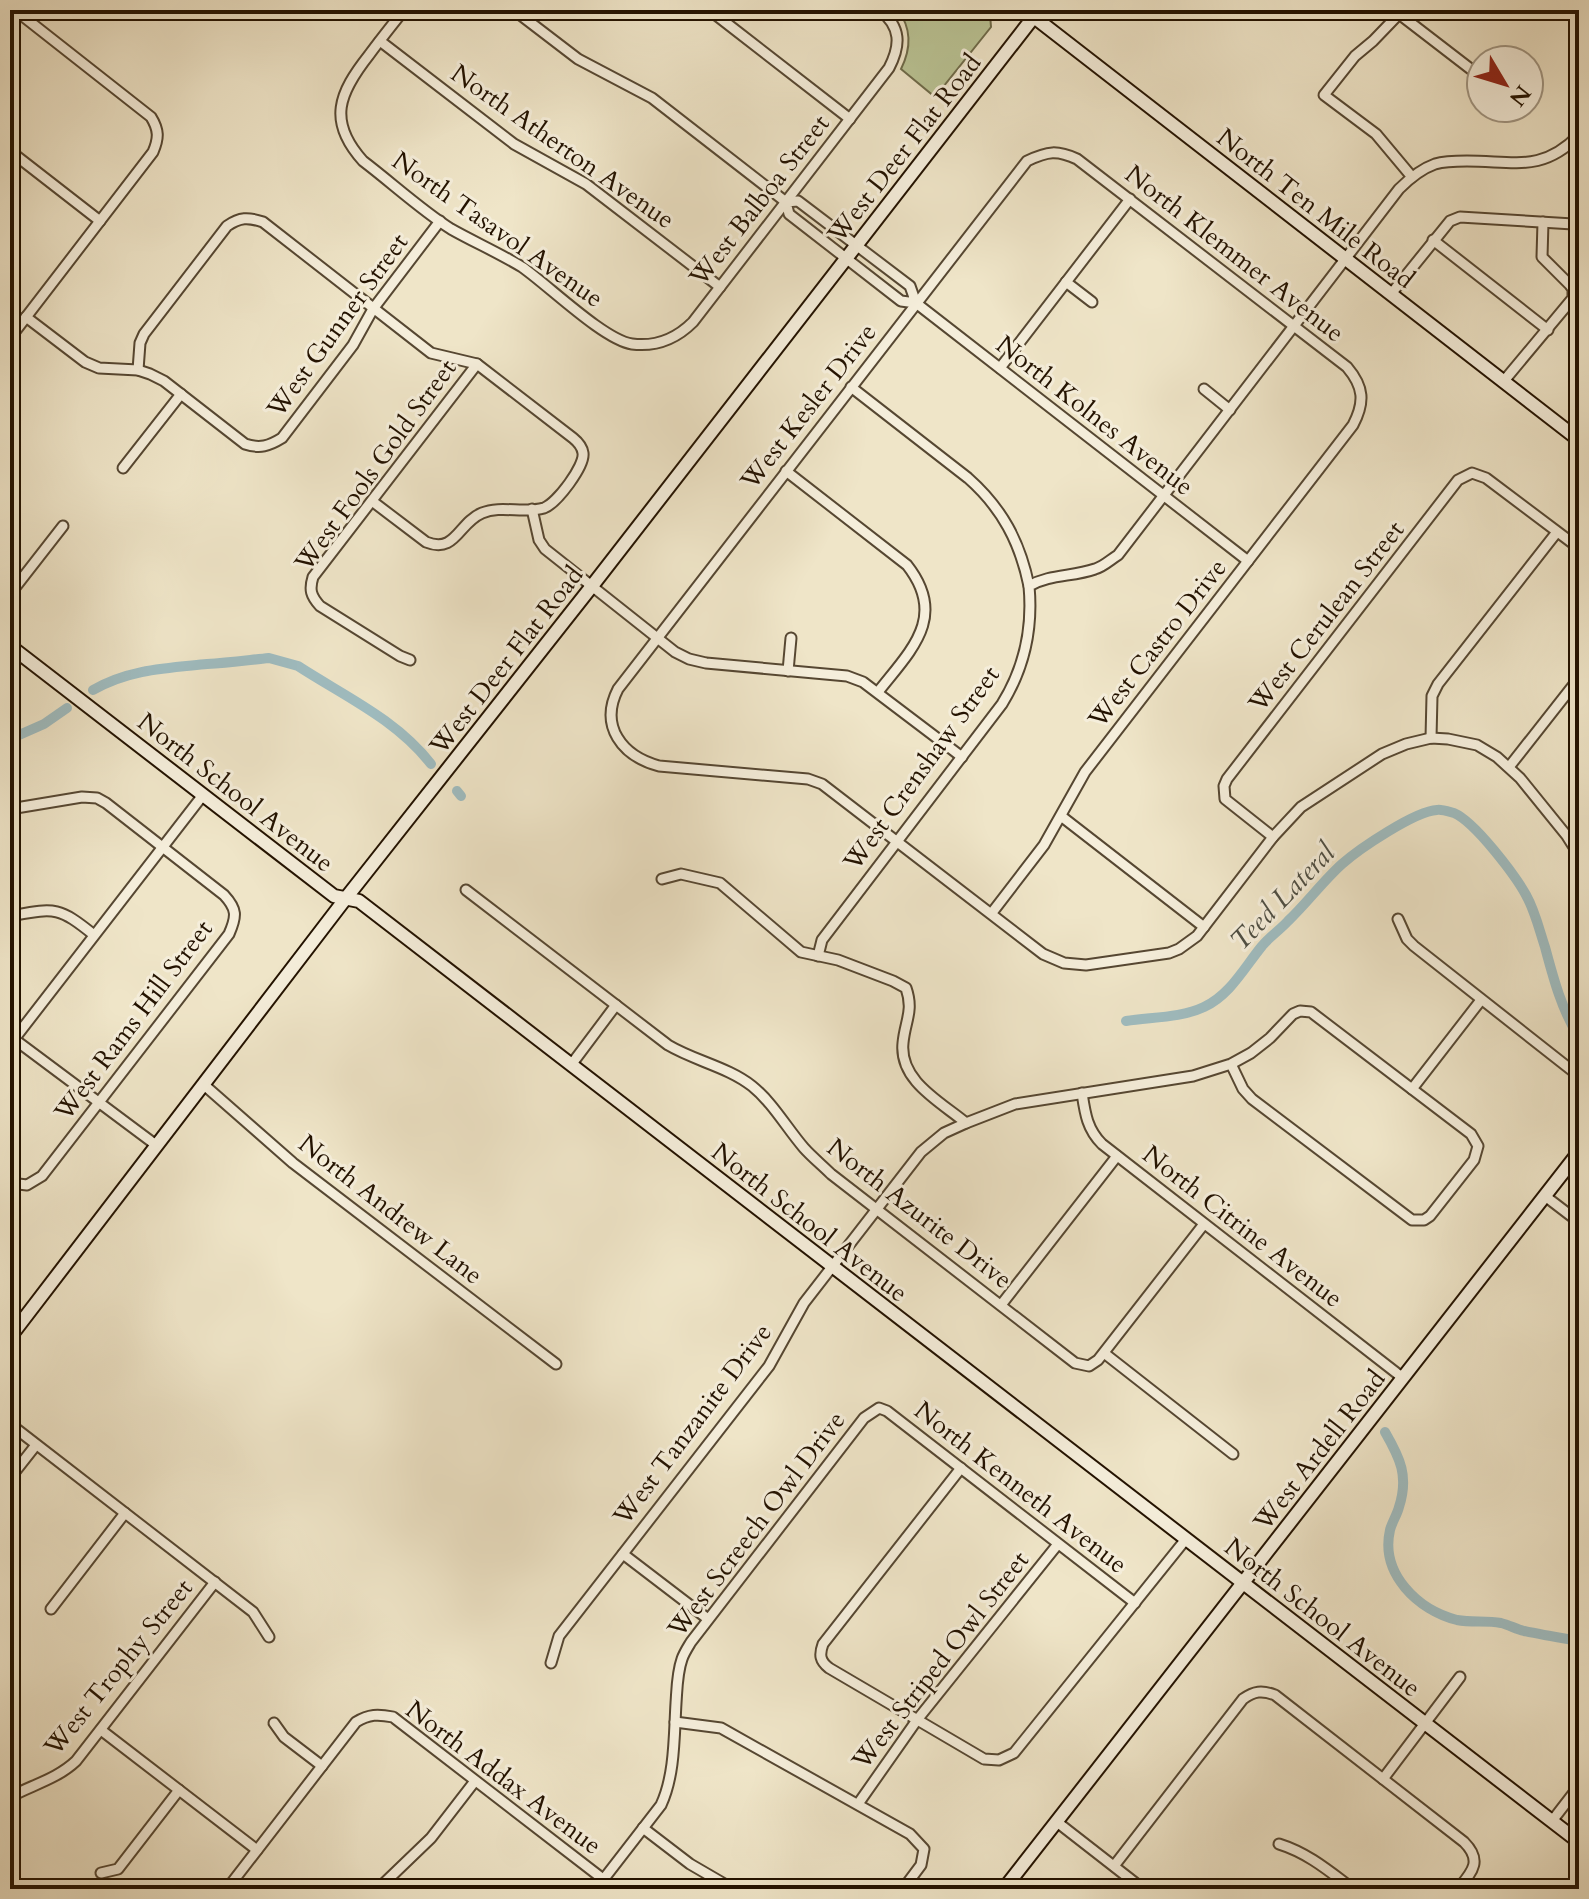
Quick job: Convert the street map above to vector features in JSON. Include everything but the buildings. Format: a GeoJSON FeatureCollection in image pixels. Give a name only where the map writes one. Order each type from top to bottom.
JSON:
{"type":"FeatureCollection","features":[{"type":"Feature","properties":{"kind":"street"},"geometry":{"type":"LineString","coordinates":[[10,338],[153,152],[158,139],[151,117],[15,10]]}},
{"type":"Feature","properties":{"kind":"street"},"geometry":{"type":"LineString","coordinates":[[380,41],[404,10]]}},
{"type":"Feature","properties":{"kind":"street","name":"North Kolnes Avenue"},"geometry":{"type":"LineString","coordinates":[[514,10],[578,59],[652,98],[786,202],[789,214],[901,301],[916,303],[1248,561]]}},
{"type":"Feature","properties":{"kind":"street"},"geometry":{"type":"LineString","coordinates":[[706,10],[850,119]]}},
{"type":"Feature","properties":{"kind":"street","name":"West Balboa Street"},"geometry":{"type":"LineString","coordinates":[[652,344],[670,340],[685,330],[889,68],[896,55],[898,40],[889,17],[880,10]]}},
{"type":"Feature","properties":{"kind":"street","name":"West Deer Flat Road"},"geometry":{"type":"LineString","coordinates":[[10,1337],[346,898],[846,258],[1032,12]]}},
{"type":"Feature","properties":{"kind":"street","name":"North Ten Mile Road"},"geometry":{"type":"LineString","coordinates":[[1032,12],[1579,440]]}},
{"type":"Feature","properties":{"kind":"street"},"geometry":{"type":"LineString","coordinates":[[1412,177],[1376,134],[1324,95],[1396,12],[1465,65]]}},
{"type":"Feature","properties":{"kind":"street","name":"North Tasavol Avenue"},"geometry":{"type":"LineString","coordinates":[[380,41],[347,86],[341,103],[343,132],[353,150],[440,221],[521,267],[612,336],[632,344],[652,344]]}},
{"type":"Feature","properties":{"kind":"street","name":"North Atherton Avenue"},"geometry":{"type":"LineString","coordinates":[[380,41],[514,144],[586,184],[720,287]]}},
{"type":"Feature","properties":{"kind":"street"},"geometry":{"type":"LineString","coordinates":[[1029,586],[1042,578],[1099,568],[1118,555],[1399,189],[1412,177],[1435,164],[1454,161],[1534,162],[1553,156],[1579,135]]}},
{"type":"Feature","properties":{"kind":"street","name":"West Kesler Drive"},"geometry":{"type":"LineString","coordinates":[[897,841],[833,791],[808,779],[648,763],[617,738],[611,723],[612,701],[618,689],[1027,161],[1044,153],[1063,153]]}},
{"type":"Feature","properties":{"kind":"street","name":"North Klemmer Avenue"},"geometry":{"type":"LineString","coordinates":[[1063,153],[1077,159],[1347,367],[1360,389],[1361,402]]}},
{"type":"Feature","properties":{"kind":"street"},"geometry":{"type":"LineString","coordinates":[[12,157],[100,221]]}},
{"type":"Feature","properties":{"kind":"street"},"geometry":{"type":"LineString","coordinates":[[1000,368],[1130,199]]}},
{"type":"Feature","properties":{"kind":"street","name":"North Kolnes Avenue"},"geometry":{"type":"LineString","coordinates":[[786,202],[798,201],[910,286],[916,303]]}},
{"type":"Feature","properties":{"kind":"street"},"geometry":{"type":"LineString","coordinates":[[138,370],[140,343],[144,334],[227,226],[249,217],[263,222],[431,353],[477,364],[580,443],[583,452],[579,469],[546,507],[497,509],[477,515],[445,545],[426,542],[372,501]]}},
{"type":"Feature","properties":{"kind":"street"},"geometry":{"type":"LineString","coordinates":[[1391,294],[1450,221],[1460,217],[1573,224]]}},
{"type":"Feature","properties":{"kind":"street","name":"West Gunner Street"},"geometry":{"type":"LineString","coordinates":[[181,394],[245,444],[257,448],[282,438],[353,345],[373,309],[440,221]]}},
{"type":"Feature","properties":{"kind":"street"},"geometry":{"type":"LineString","coordinates":[[1503,382],[1571,303],[1573,294],[1570,285],[1542,257],[1543,222]]}},
{"type":"Feature","properties":{"kind":"street"},"geometry":{"type":"LineString","coordinates":[[1433,240],[1548,330]]}},
{"type":"Feature","properties":{"kind":"street"},"geometry":{"type":"LineString","coordinates":[[1066,282],[1092,302]]}},
{"type":"Feature","properties":{"kind":"street"},"geometry":{"type":"LineString","coordinates":[[26,317],[85,362],[99,368],[138,370],[164,381],[181,394],[123,468]]}},
{"type":"Feature","properties":{"kind":"street","name":"West Fools Gold Street"},"geometry":{"type":"LineString","coordinates":[[410,660],[320,606],[312,598],[310,587],[313,577],[477,364]]}},
{"type":"Feature","properties":{"kind":"street","name":"West Crenshaw Street"},"geometry":{"type":"LineString","coordinates":[[818,956],[822,940],[1002,704],[1020,670],[1031,615],[1022,555],[1000,513],[968,478],[851,387]]}},
{"type":"Feature","properties":{"kind":"street"},"geometry":{"type":"LineString","coordinates":[[1204,389],[1230,410]]}},
{"type":"Feature","properties":{"kind":"street","name":"West Castro Drive"},"geometry":{"type":"LineString","coordinates":[[991,914],[1044,845],[1085,772],[1353,425],[1361,402]]}},
{"type":"Feature","properties":{"kind":"street"},"geometry":{"type":"LineString","coordinates":[[786,471],[907,565],[915,576],[926,604],[926,620],[920,634],[878,692]]}},
{"type":"Feature","properties":{"kind":"street","name":"West Cerulean Street"},"geometry":{"type":"LineString","coordinates":[[1273,837],[1225,799],[1223,793],[1227,779],[1458,480],[1472,473],[1486,478],[1557,532]]}},
{"type":"Feature","properties":{"kind":"street"},"geometry":{"type":"LineString","coordinates":[[532,509],[539,540],[545,549],[675,652],[706,663],[847,676],[878,692],[962,757]]}},
{"type":"Feature","properties":{"kind":"street"},"geometry":{"type":"LineString","coordinates":[[10,594],[63,526]]}},
{"type":"Feature","properties":{"kind":"street"},"geometry":{"type":"LineString","coordinates":[[1431,738],[1432,696],[1438,684],[1557,532],[1579,548]]}},
{"type":"Feature","properties":{"kind":"street"},"geometry":{"type":"LineString","coordinates":[[788,671],[791,638]]}},
{"type":"Feature","properties":{"kind":"street","name":"North School Avenue"},"geometry":{"type":"LineString","coordinates":[[10,646],[334,896],[359,901],[1579,1842]]}},
{"type":"Feature","properties":{"kind":"street"},"geometry":{"type":"LineString","coordinates":[[1509,767],[1579,678]]}},
{"type":"Feature","properties":{"kind":"street"},"geometry":{"type":"LineString","coordinates":[[897,841],[1043,954],[1076,965],[1169,953],[1188,943],[1301,807],[1382,754],[1431,738],[1477,745],[1509,767],[1578,853]]}},
{"type":"Feature","properties":{"kind":"street"},"geometry":{"type":"LineString","coordinates":[[156,1145],[12,1037],[203,795]]}},
{"type":"Feature","properties":{"kind":"street"},"geometry":{"type":"LineString","coordinates":[[10,809],[88,797],[106,803],[163,847]]}},
{"type":"Feature","properties":{"kind":"street"},"geometry":{"type":"LineString","coordinates":[[1061,816],[1204,927]]}},
{"type":"Feature","properties":{"kind":"street","name":"West Rams Hill Street"},"geometry":{"type":"LineString","coordinates":[[10,1183],[27,1185],[42,1176],[234,924],[233,905],[224,895],[163,847]]}},
{"type":"Feature","properties":{"kind":"street"},"geometry":{"type":"LineString","coordinates":[[662,879],[681,874],[720,883],[801,952],[838,960],[906,988],[911,1003],[902,1045],[909,1072],[916,1083],[966,1123]]}},
{"type":"Feature","properties":{"kind":"street","name":"North Azurite Drive"},"geometry":{"type":"LineString","coordinates":[[466,890],[668,1045],[750,1084],[770,1102],[804,1148],[831,1174],[1075,1363],[1089,1366],[1104,1353]]}},
{"type":"Feature","properties":{"kind":"street"},"geometry":{"type":"LineString","coordinates":[[10,916],[46,910],[61,912],[94,935]]}},
{"type":"Feature","properties":{"kind":"street"},"geometry":{"type":"LineString","coordinates":[[1398,919],[1407,939],[1414,946],[1579,1076]]}},
{"type":"Feature","properties":{"kind":"street"},"geometry":{"type":"LineString","coordinates":[[1231,1064],[1243,1089],[1252,1099],[1407,1218],[1418,1221],[1430,1216],[1474,1160],[1478,1146],[1471,1134],[1412,1089],[1481,1000]]}},
{"type":"Feature","properties":{"kind":"street"},"geometry":{"type":"LineString","coordinates":[[571,1065],[616,1005]]}},
{"type":"Feature","properties":{"kind":"street","name":"West Tanzanite Drive"},"geometry":{"type":"LineString","coordinates":[[551,1663],[559,1636],[769,1366],[804,1303],[921,1152],[944,1133],[1015,1104],[1193,1076],[1231,1064],[1261,1046],[1293,1014],[1300,1011],[1311,1012],[1412,1089]]}},
{"type":"Feature","properties":{"kind":"street","name":"North Andrew Lane"},"geometry":{"type":"LineString","coordinates":[[203,1084],[293,1163],[556,1364]]}},
{"type":"Feature","properties":{"kind":"street","name":"North Citrine Avenue"},"geometry":{"type":"LineString","coordinates":[[1082,1093],[1093,1135],[1403,1378]]}},
{"type":"Feature","properties":{"kind":"street","name":"West Ardell Road"},"geometry":{"type":"LineString","coordinates":[[1004,1889],[1579,1152]]}},
{"type":"Feature","properties":{"kind":"street"},"geometry":{"type":"LineString","coordinates":[[1001,1305],[1117,1156]]}},
{"type":"Feature","properties":{"kind":"street"},"geometry":{"type":"LineString","coordinates":[[1545,1196],[1579,1222]]}},
{"type":"Feature","properties":{"kind":"street"},"geometry":{"type":"LineString","coordinates":[[1204,1224],[1104,1353],[1233,1454]]}},
{"type":"Feature","properties":{"kind":"street","name":"North Kenneth Avenue"},"geometry":{"type":"LineString","coordinates":[[879,1408],[887,1411],[1135,1603]]}},
{"type":"Feature","properties":{"kind":"street","name":"West Screech Owl Drive"},"geometry":{"type":"LineString","coordinates":[[596,1889],[661,1805],[666,1794],[678,1674],[691,1642],[864,1418],[879,1408]]}},
{"type":"Feature","properties":{"kind":"street"},"geometry":{"type":"LineString","coordinates":[[10,1424],[253,1612],[269,1637]]}},
{"type":"Feature","properties":{"kind":"street"},"geometry":{"type":"LineString","coordinates":[[10,1478],[36,1445]]}},
{"type":"Feature","properties":{"kind":"street"},"geometry":{"type":"LineString","coordinates":[[961,1468],[823,1644],[820,1658],[829,1668],[984,1759],[999,1760],[1014,1753],[1186,1539]]}},
{"type":"Feature","properties":{"kind":"street"},"geometry":{"type":"LineString","coordinates":[[51,1609],[125,1513]]}},
{"type":"Feature","properties":{"kind":"street","name":"West Striped Owl Street"},"geometry":{"type":"LineString","coordinates":[[858,1804],[917,1720],[1058,1544]]}},
{"type":"Feature","properties":{"kind":"street"},"geometry":{"type":"LineString","coordinates":[[623,1554],[708,1619]]}},
{"type":"Feature","properties":{"kind":"street","name":"West Trophy Street"},"geometry":{"type":"LineString","coordinates":[[10,1797],[66,1771],[76,1761],[215,1582]]}},
{"type":"Feature","properties":{"kind":"street"},"geometry":{"type":"LineString","coordinates":[[1383,1779],[1460,1677]]}},
{"type":"Feature","properties":{"kind":"street"},"geometry":{"type":"LineString","coordinates":[[1114,1866],[1243,1699],[1259,1691],[1275,1695],[1464,1842],[1475,1858],[1471,1873],[1458,1889]]}},
{"type":"Feature","properties":{"kind":"street","name":"North Addax Avenue"},"geometry":{"type":"LineString","coordinates":[[322,1766],[356,1722],[377,1714],[393,1717],[603,1879]]}},
{"type":"Feature","properties":{"kind":"street"},"geometry":{"type":"LineString","coordinates":[[675,1722],[721,1728],[910,1834],[924,1849],[921,1865],[903,1889]]}},
{"type":"Feature","properties":{"kind":"street"},"geometry":{"type":"LineString","coordinates":[[227,1889],[322,1766],[284,1737],[274,1723]]}},
{"type":"Feature","properties":{"kind":"street"},"geometry":{"type":"LineString","coordinates":[[101,1730],[257,1850]]}},
{"type":"Feature","properties":{"kind":"street"},"geometry":{"type":"LineString","coordinates":[[378,1889],[431,1838],[475,1781]]}},
{"type":"Feature","properties":{"kind":"street"},"geometry":{"type":"LineString","coordinates":[[1552,1821],[1579,1786]]}},
{"type":"Feature","properties":{"kind":"street"},"geometry":{"type":"LineString","coordinates":[[101,1873],[118,1869],[179,1790]]}},
{"type":"Feature","properties":{"kind":"street"},"geometry":{"type":"LineString","coordinates":[[1057,1822],[1143,1889]]}},
{"type":"Feature","properties":{"kind":"street"},"geometry":{"type":"LineString","coordinates":[[643,1828],[690,1864],[733,1889]]}},
{"type":"Feature","properties":{"kind":"street"},"geometry":{"type":"LineString","coordinates":[[1279,1844],[1312,1859],[1353,1889]]}},
{"type":"Feature","properties":{"kind":"green space"},"geometry":{"type":"Polygon","coordinates":[[[898,10],[985,10],[990,14],[991,27],[935,97],[901,69],[907,54],[908,39],[906,24],[898,10]]]}},
{"type":"Feature","properties":{"kind":"waterway","name":"Teed Lateral"},"geometry":{"type":"LineString","coordinates":[[93,690],[149,671],[269,658],[298,666],[369,709],[402,734],[431,764]]}},
{"type":"Feature","properties":{"kind":"waterway","name":"Teed Lateral"},"geometry":{"type":"LineString","coordinates":[[10,739],[44,724],[67,708]]}},
{"type":"Feature","properties":{"kind":"waterway","name":"Teed Lateral"},"geometry":{"type":"LineString","coordinates":[[457,791],[461,796]]}},
{"type":"Feature","properties":{"kind":"waterway","name":"Teed Lateral"},"geometry":{"type":"LineString","coordinates":[[1126,1021],[1186,1013],[1222,996],[1265,943],[1342,864],[1402,824],[1439,810],[1454,813],[1473,827],[1521,886],[1534,914],[1563,1005],[1579,1037]]}},
{"type":"Feature","properties":{"kind":"waterway"},"geometry":{"type":"LineString","coordinates":[[1385,1432],[1399,1459],[1403,1477],[1402,1496],[1388,1546],[1391,1561],[1405,1588],[1429,1608],[1457,1620],[1501,1623],[1524,1631],[1579,1641]]}}]}
